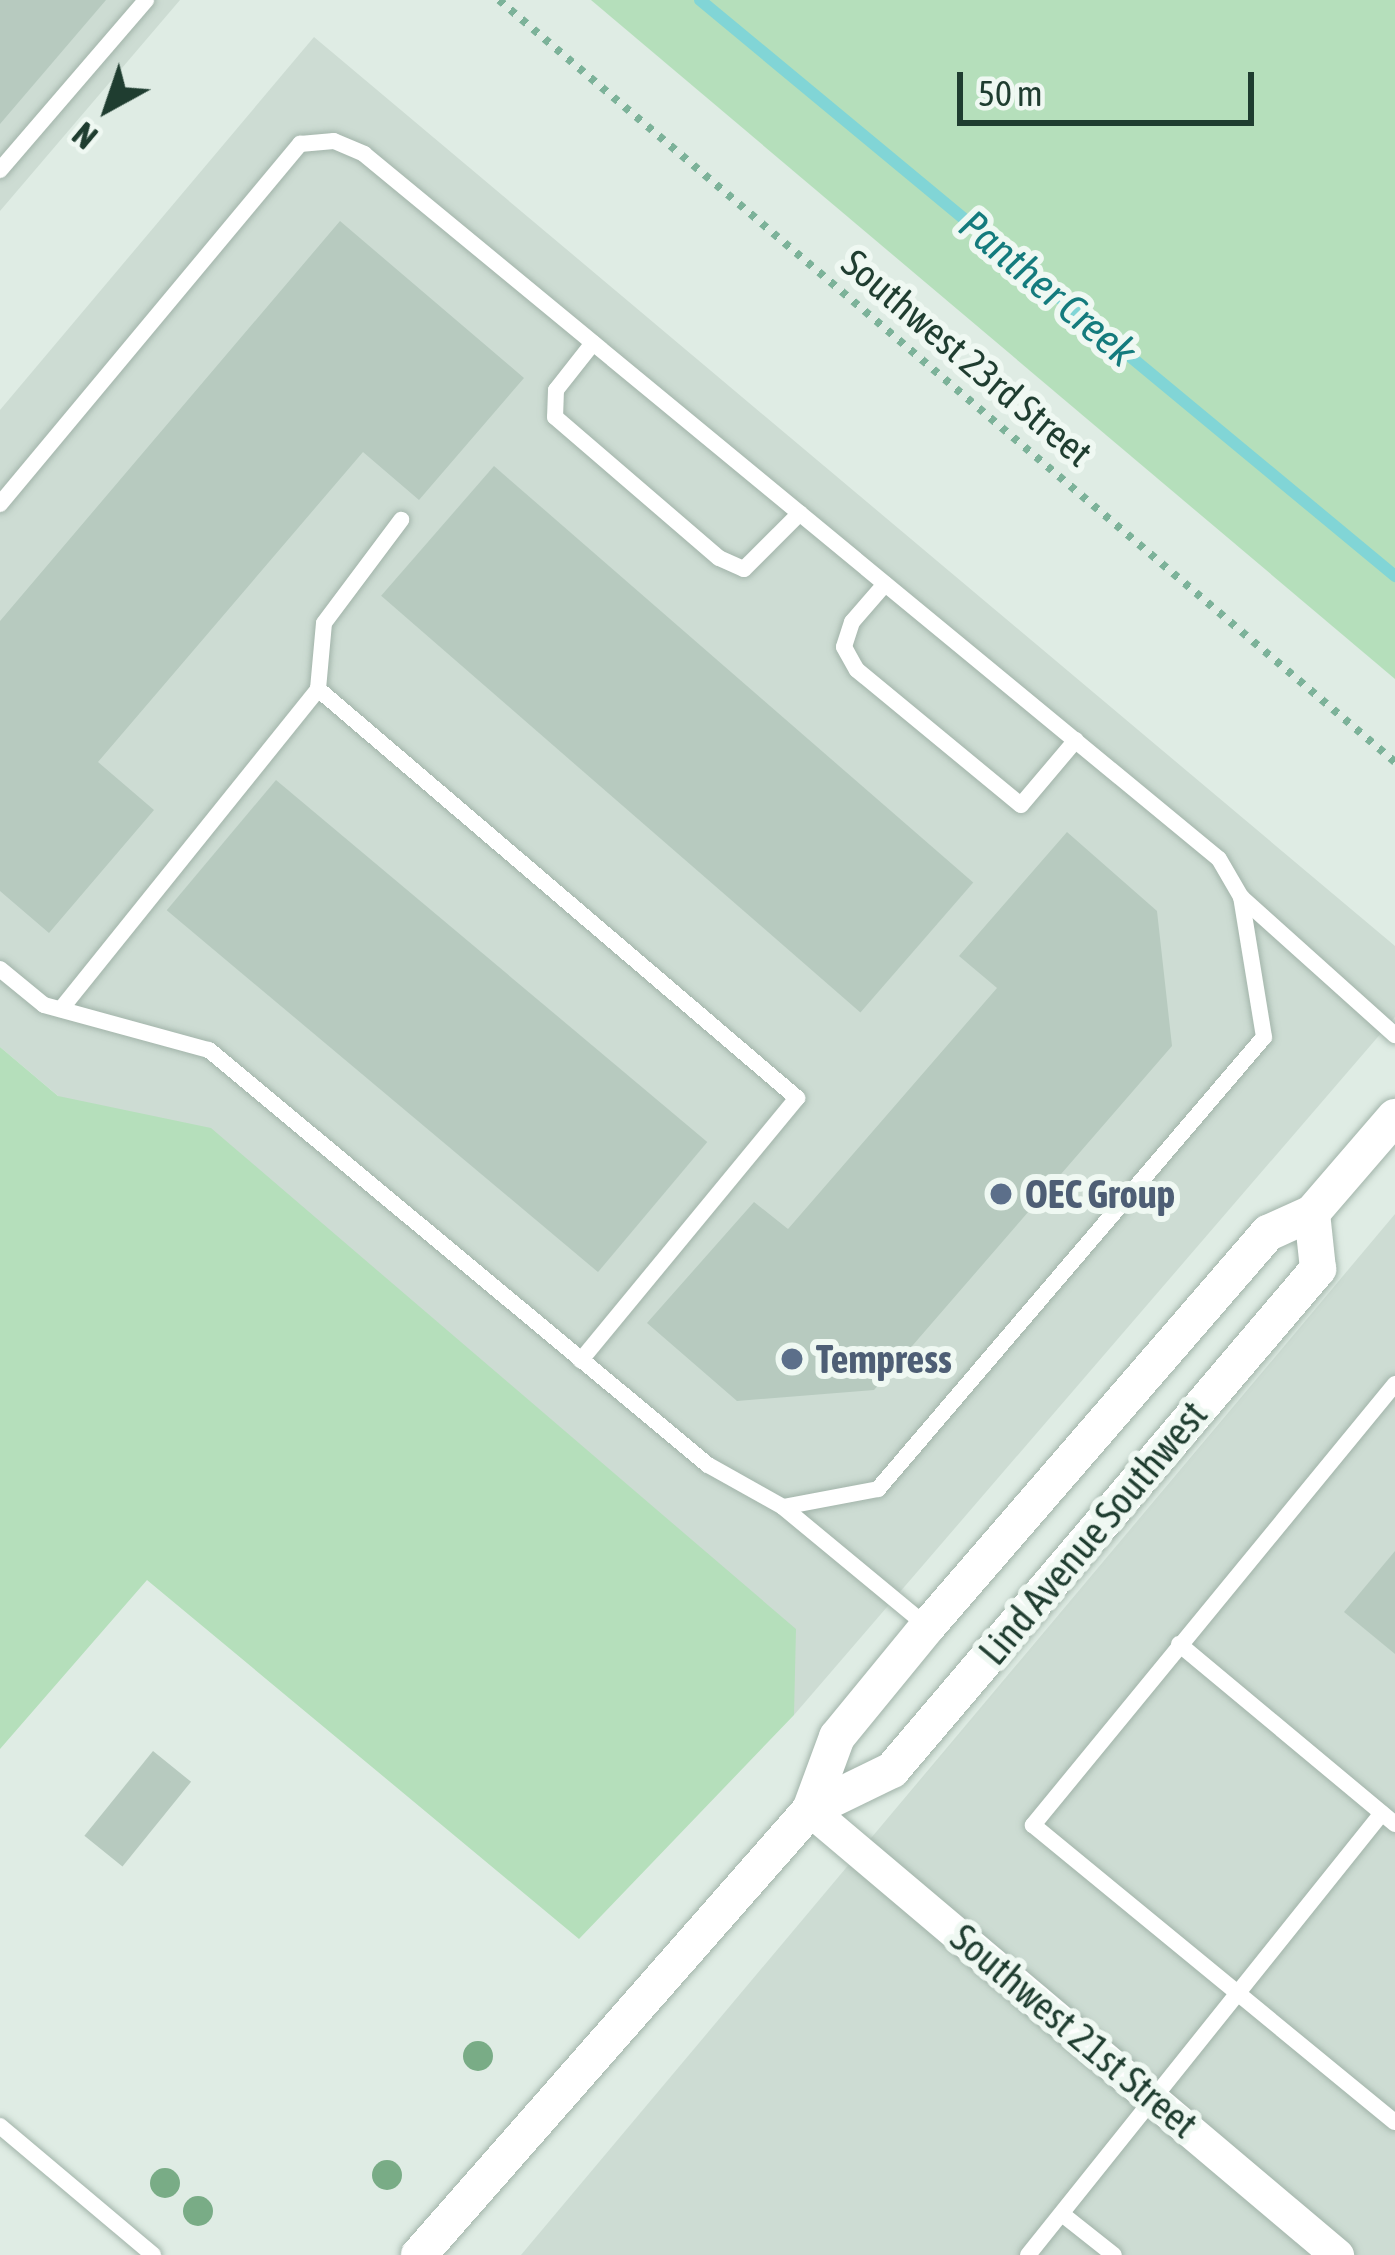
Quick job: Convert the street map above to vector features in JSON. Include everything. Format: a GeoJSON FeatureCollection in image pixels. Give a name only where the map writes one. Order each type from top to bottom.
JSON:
{"type":"FeatureCollection","features":[{"type":"Feature","properties":{"kind":"main road","name":"Lind Avenue Southwest"},"geometry":{"type":"LineString","coordinates":[[419,2255],[810,1810],[837,1737],[928,1626],[1268,1232],[1312,1213],[1395,1117]]}},
{"type":"Feature","properties":{"kind":"main road","name":"Lind Avenue Southwest"},"geometry":{"type":"LineString","coordinates":[[810,1810],[892,1770],[1318,1269],[1312,1213]]}},
{"type":"Feature","properties":{"kind":"street","name":"Southwest 21st Street"},"geometry":{"type":"LineString","coordinates":[[810,1810],[1336,2255]]}},
{"type":"Feature","properties":{"kind":"lane"},"geometry":{"type":"LineString","coordinates":[[0,170],[146,0]]}},
{"type":"Feature","properties":{"kind":"lane"},"geometry":{"type":"LineString","coordinates":[[0,504],[300,144],[364,154],[1220,859],[1241,896],[1395,1035]]}},
{"type":"Feature","properties":{"kind":"lane"},"geometry":{"type":"LineString","coordinates":[[593,343],[556,390],[556,417],[702,544],[744,569],[800,513]]}},
{"type":"Feature","properties":{"kind":"lane"},"geometry":{"type":"LineString","coordinates":[[61,1009],[318,689],[324,623],[401,520]]}},
{"type":"Feature","properties":{"kind":"lane"},"geometry":{"type":"LineString","coordinates":[[885,584],[852,622],[844,647],[856,670],[1021,806],[1076,740]]}},
{"type":"Feature","properties":{"kind":"lane"},"geometry":{"type":"LineString","coordinates":[[318,689],[797,1097],[581,1360]]}},
{"type":"Feature","properties":{"kind":"lane"},"geometry":{"type":"LineString","coordinates":[[783,1507],[878,1490],[1264,1037],[1241,896]]}},
{"type":"Feature","properties":{"kind":"lane"},"geometry":{"type":"LineString","coordinates":[[0,969],[61,1009],[209,1050],[708,1465],[783,1507],[928,1626]]}},
{"type":"Feature","properties":{"kind":"lane"},"geometry":{"type":"LineString","coordinates":[[1395,1384],[1033,1825],[1395,2122]]}},
{"type":"Feature","properties":{"kind":"lane"},"geometry":{"type":"LineString","coordinates":[[1028,2255],[1388,1818],[1179,1644]]}},
{"type":"Feature","properties":{"kind":"lane"},"geometry":{"type":"LineString","coordinates":[[0,2126],[153,2255]]}},
{"type":"Feature","properties":{"kind":"lane"},"geometry":{"type":"LineString","coordinates":[[1062,2214],[1114,2255]]}},
{"type":"Feature","properties":{"kind":"path","name":"Southwest 23rd Street"},"geometry":{"type":"LineString","coordinates":[[499,0],[1395,762]]}},
{"type":"Feature","properties":{"kind":"shaded area"},"geometry":{"type":"Polygon","coordinates":[[[0,0],[180,0],[0,211],[0,0]]]}},
{"type":"Feature","properties":{"kind":"shaded area"},"geometry":{"type":"Polygon","coordinates":[[[314,37],[1395,946],[1395,1017],[794,1715],[0,1047],[0,410],[314,37]]]}},
{"type":"Feature","properties":{"kind":"shaded area"},"geometry":{"type":"Polygon","coordinates":[[[1395,1214],[1395,2255],[521,2255],[1395,1214]]]}},
{"type":"Feature","properties":{"kind":"green space"},"geometry":{"type":"Polygon","coordinates":[[[591,0],[1395,0],[1395,679],[591,0]]]}},
{"type":"Feature","properties":{"kind":"green space"},"geometry":{"type":"Polygon","coordinates":[[[0,1047],[58,1096],[211,1128],[796,1629],[794,1715],[579,1939],[147,1580],[0,1749],[0,1047]]]}},
{"type":"Feature","properties":{"kind":"building"},"geometry":{"type":"Polygon","coordinates":[[[0,0],[106,0],[0,124],[0,0]]]}},
{"type":"Feature","properties":{"kind":"building"},"geometry":{"type":"Polygon","coordinates":[[[340,221],[524,378],[419,500],[363,452],[98,762],[154,810],[49,933],[0,891],[0,621],[340,221]]]}},
{"type":"Feature","properties":{"kind":"building"},"geometry":{"type":"Polygon","coordinates":[[[494,466],[973,883],[860,1012],[381,596],[494,466]]]}},
{"type":"Feature","properties":{"kind":"building"},"geometry":{"type":"Polygon","coordinates":[[[276,780],[707,1142],[598,1272],[167,910],[276,780]]]}},
{"type":"Feature","properties":{"kind":"building"},"geometry":{"type":"Polygon","coordinates":[[[1067,832],[1157,911],[1172,1046],[874,1390],[737,1401],[647,1323],[754,1202],[788,1229],[997,988],[959,956],[1067,832]]]}},
{"type":"Feature","properties":{"kind":"building"},"geometry":{"type":"Polygon","coordinates":[[[1395,1551],[1395,1654],[1344,1612],[1395,1551]]]}},
{"type":"Feature","properties":{"kind":"building"},"geometry":{"type":"Polygon","coordinates":[[[153,1751],[191,1782],[122,1867],[84,1836],[153,1751]]]}},
{"type":"Feature","properties":{"kind":"waterway","name":"Panther Creek"},"geometry":{"type":"LineString","coordinates":[[700,0],[1395,576]]}},
{"type":"Feature","properties":{"kind":"place","name":"OEC Group"},"geometry":{"type":"Point","coordinates":[1001,1194]}},
{"type":"Feature","properties":{"kind":"place","name":"Tempress"},"geometry":{"type":"Point","coordinates":[792,1359]}}]}
